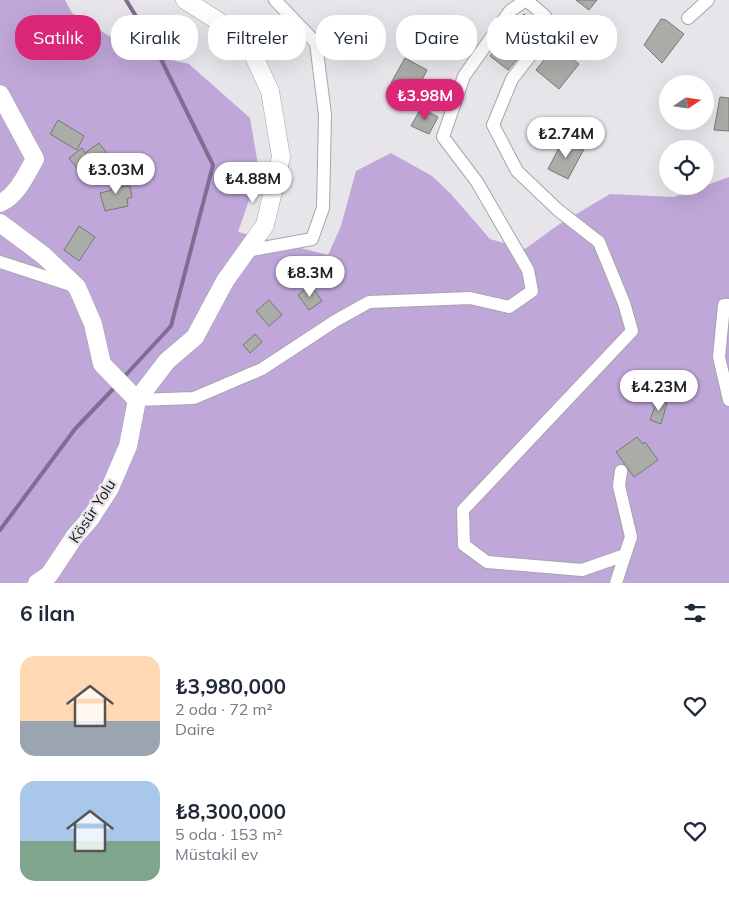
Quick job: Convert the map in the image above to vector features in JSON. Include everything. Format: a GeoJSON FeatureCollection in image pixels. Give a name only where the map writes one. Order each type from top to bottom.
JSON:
{"type":"FeatureCollection","features":[{"type":"Feature","properties":{"kind":"street"},"geometry":{"type":"LineString","coordinates":[[137,400],[167,361],[196,337],[225,280],[265,225],[281,157],[270,91],[246,39],[185,0]]}},
{"type":"Feature","properties":{"kind":"street"},"geometry":{"type":"LineString","coordinates":[[246,251],[312,239],[323,208],[325,114],[316,43],[275,0]]}},
{"type":"Feature","properties":{"kind":"street"},"geometry":{"type":"LineString","coordinates":[[0,223],[43,255],[76,287],[93,324],[102,364],[137,400],[194,398],[262,368],[335,321],[369,302],[470,298],[509,307],[532,291],[528,270],[477,182],[443,137],[464,76],[514,4],[526,0],[546,16],[546,34],[512,79],[493,125],[517,171],[558,210],[600,242],[624,303],[632,331],[463,510],[464,544],[488,562],[582,570],[625,555]]}},
{"type":"Feature","properties":{"kind":"street"},"geometry":{"type":"LineString","coordinates":[[688,18],[708,0]]}},
{"type":"Feature","properties":{"kind":"street"},"geometry":{"type":"LineString","coordinates":[[0,94],[35,159],[9,199],[0,203]]}},
{"type":"Feature","properties":{"kind":"street"},"geometry":{"type":"LineString","coordinates":[[0,262],[76,287]]}},
{"type":"Feature","properties":{"kind":"street"},"geometry":{"type":"LineString","coordinates":[[729,304],[724,305],[719,357],[729,400]]}},
{"type":"Feature","properties":{"kind":"street","name":"Kösür Yolu"},"geometry":{"type":"LineString","coordinates":[[38,583],[49,575],[110,488],[128,446],[137,400]]}},
{"type":"Feature","properties":{"kind":"street"},"geometry":{"type":"LineString","coordinates":[[616,583],[631,537],[619,486],[620,471]]}},
{"type":"Feature","properties":{"kind":"shaded area"},"geometry":{"type":"Polygon","coordinates":[[[0,0],[65,0],[72,13],[75,15],[15,15],[15,60],[101,60],[101,31],[111,37],[111,60],[171,60],[189,64],[250,118],[259,171],[238,232],[328,255],[341,226],[356,171],[391,153],[432,176],[450,193],[490,239],[525,249],[558,225],[610,194],[674,197],[680,195],[714,195],[714,182],[729,177],[729,583],[0,583],[0,0]]]}},
{"type":"Feature","properties":{"kind":"building"},"geometry":{"type":"Polygon","coordinates":[[[576,0],[597,0],[589,10],[576,0]]]}},
{"type":"Feature","properties":{"kind":"building"},"geometry":{"type":"Polygon","coordinates":[[[661,19],[666,20],[684,34],[662,63],[644,45],[661,19]]]}},
{"type":"Feature","properties":{"kind":"building"},"geometry":{"type":"Polygon","coordinates":[[[404,60],[409,60],[427,70],[417,90],[408,85],[405,91],[391,83],[404,60]]]}},
{"type":"Feature","properties":{"kind":"building"},"geometry":{"type":"Polygon","coordinates":[[[495,60],[516,60],[508,70],[495,60]]]}},
{"type":"Feature","properties":{"kind":"building"},"geometry":{"type":"Polygon","coordinates":[[[544,60],[574,60],[579,64],[559,89],[536,70],[544,60]]]}},
{"type":"Feature","properties":{"kind":"building"},"geometry":{"type":"Polygon","coordinates":[[[720,97],[729,98],[729,131],[714,130],[720,97]]]}},
{"type":"Feature","properties":{"kind":"building"},"geometry":{"type":"Polygon","coordinates":[[[421,108],[438,117],[429,134],[411,126],[421,108]]]}},
{"type":"Feature","properties":{"kind":"building"},"geometry":{"type":"Polygon","coordinates":[[[58,120],[84,136],[77,150],[50,134],[58,120]]]}},
{"type":"Feature","properties":{"kind":"building"},"geometry":{"type":"Polygon","coordinates":[[[564,138],[584,149],[568,179],[548,169],[564,138]]]}},
{"type":"Feature","properties":{"kind":"building"},"geometry":{"type":"Polygon","coordinates":[[[99,143],[112,160],[86,180],[69,158],[82,148],[85,153],[99,143]]]}},
{"type":"Feature","properties":{"kind":"building"},"geometry":{"type":"Polygon","coordinates":[[[119,175],[122,187],[130,186],[132,197],[127,199],[128,206],[105,211],[100,193],[112,190],[109,177],[119,175]]]}},
{"type":"Feature","properties":{"kind":"building"},"geometry":{"type":"Polygon","coordinates":[[[79,226],[95,237],[79,261],[64,250],[79,226]]]}},
{"type":"Feature","properties":{"kind":"building"},"geometry":{"type":"Polygon","coordinates":[[[311,285],[322,301],[309,310],[298,295],[311,285]]]}},
{"type":"Feature","properties":{"kind":"building"},"geometry":{"type":"Polygon","coordinates":[[[269,300],[282,315],[269,326],[256,311],[269,300]]]}},
{"type":"Feature","properties":{"kind":"building"},"geometry":{"type":"Polygon","coordinates":[[[255,334],[262,342],[250,353],[243,345],[255,334]]]}},
{"type":"Feature","properties":{"kind":"building"},"geometry":{"type":"Polygon","coordinates":[[[657,401],[667,403],[661,424],[650,420],[657,401]]]}},
{"type":"Feature","properties":{"kind":"building"},"geometry":{"type":"Polygon","coordinates":[[[637,437],[643,444],[645,442],[658,460],[634,477],[616,452],[637,437]]]}},
{"type":"Feature","properties":{"kind":"waterway"},"geometry":{"type":"LineString","coordinates":[[122,379],[171,326],[213,165],[156,49],[126,0]]}},
{"type":"Feature","properties":{"kind":"waterway"},"geometry":{"type":"LineString","coordinates":[[0,530],[75,429],[116,386]]}}]}
